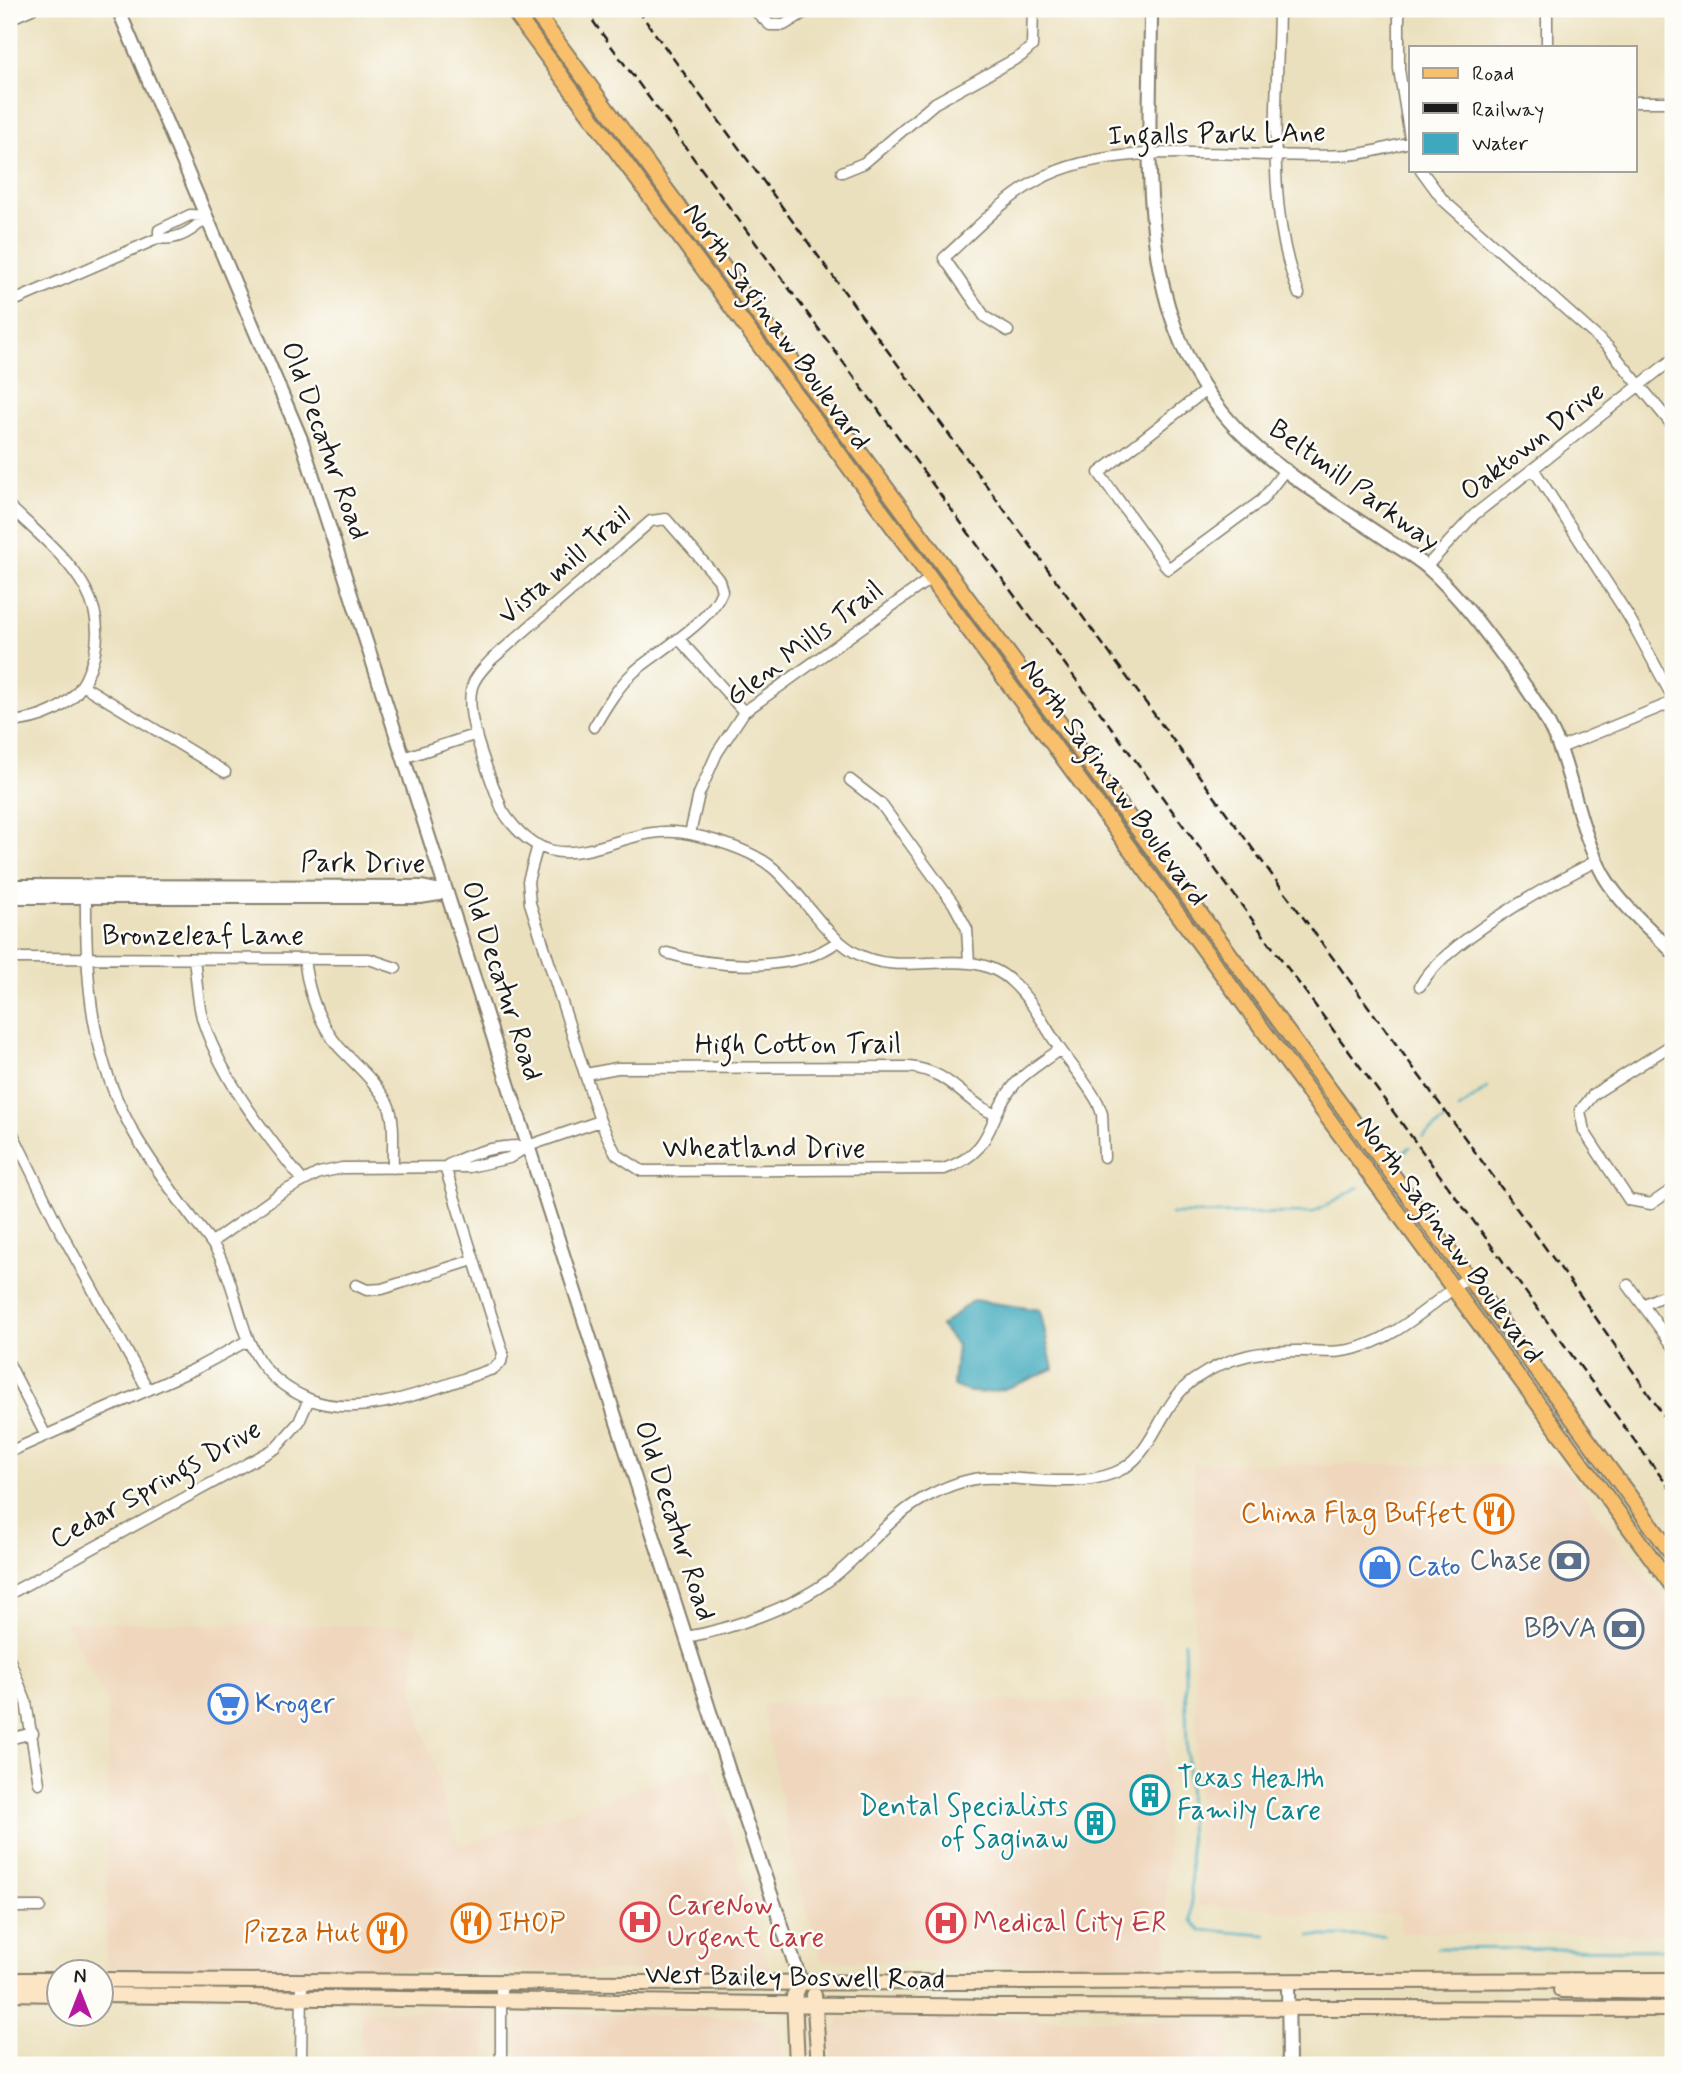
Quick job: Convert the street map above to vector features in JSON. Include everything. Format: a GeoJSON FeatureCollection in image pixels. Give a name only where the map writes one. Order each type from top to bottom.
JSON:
{"type":"FeatureCollection","features":[{"type":"Feature","properties":{"kind":"main road","name":"North Saginaw Boulevard"},"geometry":{"type":"LineString","coordinates":[[512,9],[1673,1587]]}},
{"type":"Feature","properties":{"kind":"main road","name":"North Saginaw Boulevard"},"geometry":{"type":"LineString","coordinates":[[534,9],[1673,1555]]}},
{"type":"Feature","properties":{"kind":"main road"},"geometry":{"type":"LineString","coordinates":[[9,1980],[46,1980]]}},
{"type":"Feature","properties":{"kind":"main road","name":"West Bailey Boswell Road"},"geometry":{"type":"LineString","coordinates":[[116,1980],[1487,1983],[1673,1980]]}},
{"type":"Feature","properties":{"kind":"main road"},"geometry":{"type":"LineString","coordinates":[[998,1981],[998,2007]]}},
{"type":"Feature","properties":{"kind":"main road"},"geometry":{"type":"LineString","coordinates":[[1140,2007],[1147,1981]]}},
{"type":"Feature","properties":{"kind":"main road"},"geometry":{"type":"LineString","coordinates":[[797,2065],[794,2003],[801,1982]]}},
{"type":"Feature","properties":{"kind":"main road","name":"Old Decatur Road"},"geometry":{"type":"LineString","coordinates":[[801,1982],[814,1994],[816,2003]]}},
{"type":"Feature","properties":{"kind":"main road","name":"West Bailey Boswell Road"},"geometry":{"type":"LineString","coordinates":[[1487,1983],[1529,1990],[1673,1992]]}},
{"type":"Feature","properties":{"kind":"main road"},"geometry":{"type":"LineString","coordinates":[[9,1993],[46,1994]]}},
{"type":"Feature","properties":{"kind":"main road","name":"West Bailey Boswell Road"},"geometry":{"type":"LineString","coordinates":[[116,1995],[998,2007],[1673,2009]]}},
{"type":"Feature","properties":{"kind":"main road","name":"West Bailey Boswell Road"},"geometry":{"type":"LineString","coordinates":[[1488,2008],[1529,2002],[1673,2002]]}},
{"type":"Feature","properties":{"kind":"main road"},"geometry":{"type":"LineString","coordinates":[[816,2003],[819,2065]]}},
{"type":"Feature","properties":{"kind":"street"},"geometry":{"type":"LineString","coordinates":[[9,19],[32,9]]}},
{"type":"Feature","properties":{"kind":"street","name":"Old Decatur Road"},"geometry":{"type":"LineString","coordinates":[[118,9],[301,439],[686,1637],[801,1982]]}},
{"type":"Feature","properties":{"kind":"street"},"geometry":{"type":"LineString","coordinates":[[753,9],[770,25],[784,25],[810,9]]}},
{"type":"Feature","properties":{"kind":"street"},"geometry":{"type":"LineString","coordinates":[[842,172],[864,163],[935,103],[1021,57],[1032,46],[1033,9]]}},
{"type":"Feature","properties":{"kind":"street","name":"Beltmill Parkway"},"geometry":{"type":"LineString","coordinates":[[1151,9],[1151,208],[1156,260],[1170,317],[1195,377],[1244,437],[1426,567],[1517,674],[1560,748],[1596,861],[1623,902],[1673,952]]}},
{"type":"Feature","properties":{"kind":"street"},"geometry":{"type":"LineString","coordinates":[[1279,9],[1279,223],[1290,270],[1299,293]]}},
{"type":"Feature","properties":{"kind":"street"},"geometry":{"type":"LineString","coordinates":[[1399,9],[1399,69],[1409,136]]}},
{"type":"Feature","properties":{"kind":"street"},"geometry":{"type":"LineString","coordinates":[[1547,9],[1547,46]]}},
{"type":"Feature","properties":{"kind":"street"},"geometry":{"type":"LineString","coordinates":[[1636,102],[1673,102]]}},
{"type":"Feature","properties":{"kind":"street","name":"Ingalls Park LAne"},"geometry":{"type":"LineString","coordinates":[[1008,331],[985,317],[944,258],[1036,181],[1082,163],[1151,155],[1350,155],[1409,143]]}},
{"type":"Feature","properties":{"kind":"street"},"geometry":{"type":"LineString","coordinates":[[1422,172],[1443,200],[1569,309],[1608,347],[1673,426]]}},
{"type":"Feature","properties":{"kind":"street"},"geometry":{"type":"LineString","coordinates":[[9,303],[159,238],[170,239],[197,227],[207,216]]}},
{"type":"Feature","properties":{"kind":"street","name":"Oaktown Drive"},"geometry":{"type":"LineString","coordinates":[[1426,567],[1474,515],[1673,359]]}},
{"type":"Feature","properties":{"kind":"street"},"geometry":{"type":"LineString","coordinates":[[1206,390],[1099,473],[1168,569],[1262,500],[1286,469]]}},
{"type":"Feature","properties":{"kind":"street"},"geometry":{"type":"LineString","coordinates":[[1534,470],[1629,617],[1673,700],[1560,748]]}},
{"type":"Feature","properties":{"kind":"street"},"geometry":{"type":"LineString","coordinates":[[9,506],[65,560],[85,587],[99,628],[96,657],[82,685],[61,707],[48,715],[9,722]]}},
{"type":"Feature","properties":{"kind":"street","name":"Vista mill Trail"},"geometry":{"type":"LineString","coordinates":[[477,734],[470,707],[471,688],[491,660],[651,522],[666,520],[719,580],[722,591],[707,611],[679,639]]}},
{"type":"Feature","properties":{"kind":"street","name":"Glen Mills Trail"},"geometry":{"type":"LineString","coordinates":[[690,834],[699,794],[717,753],[744,712],[931,578]]}},
{"type":"Feature","properties":{"kind":"street"},"geometry":{"type":"LineString","coordinates":[[594,727],[607,705],[634,672],[679,639],[744,712]]}},
{"type":"Feature","properties":{"kind":"street"},"geometry":{"type":"LineString","coordinates":[[82,685],[225,772]]}},
{"type":"Feature","properties":{"kind":"street"},"geometry":{"type":"LineString","coordinates":[[403,758],[477,734],[502,810],[521,834],[538,845],[569,853],[586,852],[657,831],[690,834],[772,867],[838,941],[853,951],[879,962],[969,962],[984,965],[1011,981],[1098,1102],[1102,1114],[1104,1157]]}},
{"type":"Feature","properties":{"kind":"street"},"geometry":{"type":"LineString","coordinates":[[850,780],[881,804],[953,903],[967,929],[969,962]]}},
{"type":"Feature","properties":{"kind":"street","name":"Wheatland Drive"},"geometry":{"type":"LineString","coordinates":[[538,845],[528,881],[530,903],[600,1121],[610,1144],[623,1161],[649,1172],[930,1171],[959,1164],[973,1155],[985,1142],[996,1115],[1017,1082],[1060,1049]]}},
{"type":"Feature","properties":{"kind":"street"},"geometry":{"type":"LineString","coordinates":[[1420,986],[1436,962],[1528,898],[1596,861]]}},
{"type":"Feature","properties":{"kind":"street","name":"Park Drive"},"geometry":{"type":"LineString","coordinates":[[9,886],[86,892],[420,897],[446,892]]}},
{"type":"Feature","properties":{"kind":"street"},"geometry":{"type":"LineString","coordinates":[[86,892],[86,958],[96,1036],[113,1090],[139,1140],[212,1242],[225,1267],[247,1341],[272,1375],[309,1399],[349,1408],[373,1405],[493,1369],[501,1362],[503,1353],[445,1167]]}},
{"type":"Feature","properties":{"kind":"street","name":"Park Drive"},"geometry":{"type":"LineString","coordinates":[[9,897],[86,892]]}},
{"type":"Feature","properties":{"kind":"street"},"geometry":{"type":"LineString","coordinates":[[667,953],[696,962],[782,962],[808,959],[838,941]]}},
{"type":"Feature","properties":{"kind":"street","name":"Bronzeleaf Lane"},"geometry":{"type":"LineString","coordinates":[[9,958],[369,959],[396,968]]}},
{"type":"Feature","properties":{"kind":"street"},"geometry":{"type":"LineString","coordinates":[[304,958],[307,989],[319,1015],[337,1044],[371,1080],[387,1104],[392,1117],[393,1168]]}},
{"type":"Feature","properties":{"kind":"street"},"geometry":{"type":"LineString","coordinates":[[194,959],[203,1021],[221,1065],[248,1109],[302,1180]]}},
{"type":"Feature","properties":{"kind":"street"},"geometry":{"type":"LineString","coordinates":[[1673,1044],[1594,1094],[1580,1111],[1584,1131],[1629,1200],[1651,1203],[1673,1189]]}},
{"type":"Feature","properties":{"kind":"street","name":"High Cotton Trail"},"geometry":{"type":"LineString","coordinates":[[586,1074],[617,1068],[909,1067],[936,1072],[979,1107],[996,1115]]}},
{"type":"Feature","properties":{"kind":"street"},"geometry":{"type":"LineString","coordinates":[[212,1242],[302,1180],[342,1168],[445,1167],[469,1155],[502,1145],[528,1146],[600,1121]]}},
{"type":"Feature","properties":{"kind":"street"},"geometry":{"type":"LineString","coordinates":[[9,1126],[59,1228],[148,1390]]}},
{"type":"Feature","properties":{"kind":"street"},"geometry":{"type":"LineString","coordinates":[[356,1286],[368,1290],[382,1289],[473,1259]]}},
{"type":"Feature","properties":{"kind":"street"},"geometry":{"type":"LineString","coordinates":[[686,1637],[711,1633],[827,1583],[910,1505],[962,1482],[982,1478],[1084,1480],[1115,1473],[1139,1456],[1169,1406],[1189,1383],[1214,1366],[1241,1355],[1264,1351],[1342,1352],[1364,1346],[1396,1330],[1468,1277]]}},
{"type":"Feature","properties":{"kind":"street"},"geometry":{"type":"LineString","coordinates":[[1628,1285],[1673,1346]]}},
{"type":"Feature","properties":{"kind":"street"},"geometry":{"type":"LineString","coordinates":[[1643,1305],[1661,1297],[1673,1297]]}},
{"type":"Feature","properties":{"kind":"street"},"geometry":{"type":"LineString","coordinates":[[9,1452],[148,1390],[247,1341]]}},
{"type":"Feature","properties":{"kind":"street"},"geometry":{"type":"LineString","coordinates":[[9,1364],[45,1434]]}},
{"type":"Feature","properties":{"kind":"street","name":"Cedar Springs Drive"},"geometry":{"type":"LineString","coordinates":[[9,1594],[276,1448],[299,1422],[309,1399]]}},
{"type":"Feature","properties":{"kind":"street"},"geometry":{"type":"LineString","coordinates":[[9,1658],[26,1702],[39,1783]]}},
{"type":"Feature","properties":{"kind":"street"},"geometry":{"type":"LineString","coordinates":[[9,1740],[33,1733]]}},
{"type":"Feature","properties":{"kind":"street"},"geometry":{"type":"LineString","coordinates":[[9,1907],[40,1907]]}},
{"type":"Feature","properties":{"kind":"street"},"geometry":{"type":"LineString","coordinates":[[301,2065],[302,1982]]}},
{"type":"Feature","properties":{"kind":"street"},"geometry":{"type":"LineString","coordinates":[[501,1982],[501,2065]]}},
{"type":"Feature","properties":{"kind":"street"},"geometry":{"type":"LineString","coordinates":[[1288,1982],[1289,2065]]}},
{"type":"Feature","properties":{"kind":"shaded area"},"geometry":{"type":"Polygon","coordinates":[[[1193,1464],[1562,1465],[1673,1615],[1673,1938],[1666,1934],[1401,1933],[1400,1915],[1297,1915],[1267,1908],[1198,1906],[1193,1464]]]}},
{"type":"Feature","properties":{"kind":"shaded area"},"geometry":{"type":"Polygon","coordinates":[[[65,1622],[417,1626],[413,1693],[458,1846],[711,1766],[770,1972],[116,1967],[116,1958],[106,1958],[108,1703],[65,1622]]]}},
{"type":"Feature","properties":{"kind":"shaded area"},"geometry":{"type":"Polygon","coordinates":[[[1167,1700],[1167,1964],[822,1961],[796,1875],[762,1704],[1167,1700]]]}},
{"type":"Feature","properties":{"kind":"shaded area"},"geometry":{"type":"Polygon","coordinates":[[[361,2011],[486,2011],[485,2065],[361,2065],[361,2011]]]}},
{"type":"Feature","properties":{"kind":"shaded area"},"geometry":{"type":"Polygon","coordinates":[[[519,2013],[765,2018],[780,2029],[781,2065],[518,2065],[519,2013]]]}},
{"type":"Feature","properties":{"kind":"shaded area"},"geometry":{"type":"Polygon","coordinates":[[[841,2018],[1227,2020],[1227,2065],[832,2065],[831,2038],[841,2018]]]}},
{"type":"Feature","properties":{"kind":"water"},"geometry":{"type":"Polygon","coordinates":[[[973,1300],[1040,1310],[1053,1369],[1017,1385],[990,1392],[964,1391],[953,1385],[957,1345],[941,1326],[973,1300]]]}},
{"type":"Feature","properties":{"kind":"waterway"},"geometry":{"type":"LineString","coordinates":[[1459,1109],[1487,1088]]}},
{"type":"Feature","properties":{"kind":"waterway"},"geometry":{"type":"LineString","coordinates":[[1423,1137],[1444,1121]]}},
{"type":"Feature","properties":{"kind":"waterway"},"geometry":{"type":"LineString","coordinates":[[1396,1157],[1410,1147]]}},
{"type":"Feature","properties":{"kind":"waterway"},"geometry":{"type":"LineString","coordinates":[[1171,1214],[1312,1213],[1359,1187]]}},
{"type":"Feature","properties":{"kind":"waterway"},"geometry":{"type":"LineString","coordinates":[[1184,1641],[1192,1921],[1201,1930],[1266,1935]]}},
{"type":"Feature","properties":{"kind":"waterway"},"geometry":{"type":"LineString","coordinates":[[1310,1936],[1384,1936]]}},
{"type":"Feature","properties":{"kind":"waterway"},"geometry":{"type":"LineString","coordinates":[[1437,1948],[1673,1950]]}},
{"type":"Feature","properties":{"kind":"railway"},"geometry":{"type":"LineString","coordinates":[[584,9],[1673,1493]]}},
{"type":"Feature","properties":{"kind":"railway"},"geometry":{"type":"LineString","coordinates":[[637,9],[1580,1295],[1673,1429]]}},
{"type":"Feature","properties":{"kind":"place","name":"China Flag Buffet"},"geometry":{"type":"Point","coordinates":[1494,1514]}},
{"type":"Feature","properties":{"kind":"place","name":"Chase"},"geometry":{"type":"Point","coordinates":[1569,1561]}},
{"type":"Feature","properties":{"kind":"place","name":"Cato"},"geometry":{"type":"Point","coordinates":[1380,1567]}},
{"type":"Feature","properties":{"kind":"place","name":"BBVA"},"geometry":{"type":"Point","coordinates":[1624,1629]}},
{"type":"Feature","properties":{"kind":"place","name":"Kroger"},"geometry":{"type":"Point","coordinates":[228,1704]}},
{"type":"Feature","properties":{"kind":"place","name":"Texas Health Family Care"},"geometry":{"type":"Point","coordinates":[1150,1795]}},
{"type":"Feature","properties":{"kind":"place","name":"Dental Specialists of Saginaw"},"geometry":{"type":"Point","coordinates":[1095,1823]}},
{"type":"Feature","properties":{"kind":"place","name":"CareNow Urgent Care"},"geometry":{"type":"Point","coordinates":[640,1922]}},
{"type":"Feature","properties":{"kind":"place","name":"IHOP"},"geometry":{"type":"Point","coordinates":[471,1923]}},
{"type":"Feature","properties":{"kind":"place","name":"Medical City ER"},"geometry":{"type":"Point","coordinates":[946,1923]}},
{"type":"Feature","properties":{"kind":"place","name":"Pizza Hut"},"geometry":{"type":"Point","coordinates":[387,1933]}}]}
